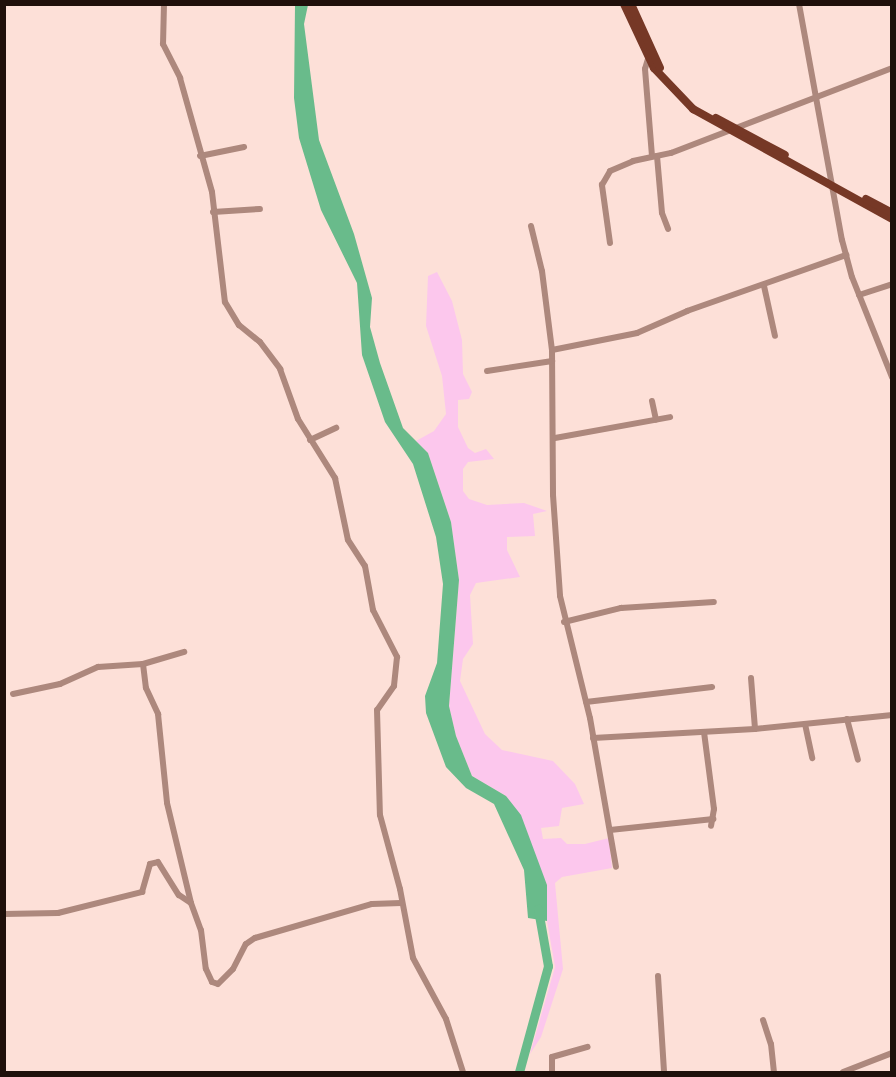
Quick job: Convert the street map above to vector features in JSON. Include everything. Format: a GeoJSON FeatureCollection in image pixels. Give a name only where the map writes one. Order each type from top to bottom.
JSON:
{"type":"FeatureCollection","features":[{"type":"Feature","properties":{"kind":"main road"},"geometry":{"type":"LineString","coordinates":[[624,4],[648,59],[680,98],[732,130],[891,213]]}},
{"type":"Feature","properties":{"kind":"main road"},"geometry":{"type":"LineString","coordinates":[[631,4],[649,49],[668,79],[694,104],[732,130]]}},
{"type":"Feature","properties":{"kind":"main road"},"geometry":{"type":"LineString","coordinates":[[831,183],[891,219]]}},
{"type":"Feature","properties":{"kind":"street"},"geometry":{"type":"LineString","coordinates":[[164,4],[163,44],[180,78],[200,156],[211,186],[227,307],[280,369],[298,419],[338,486],[348,540],[365,566],[373,610],[399,665],[394,686],[377,710],[380,815],[415,964],[440,1005],[463,1072]]}},
{"type":"Feature","properties":{"kind":"street"},"geometry":{"type":"LineString","coordinates":[[799,4],[846,255],[891,376]]}},
{"type":"Feature","properties":{"kind":"street"},"geometry":{"type":"LineString","coordinates":[[648,59],[645,69],[654,156],[662,213],[668,229]]}},
{"type":"Feature","properties":{"kind":"street"},"geometry":{"type":"LineString","coordinates":[[610,243],[604,178],[623,165],[732,130],[891,68]]}},
{"type":"Feature","properties":{"kind":"street"},"geometry":{"type":"LineString","coordinates":[[200,156],[244,147]]}},
{"type":"Feature","properties":{"kind":"street"},"geometry":{"type":"LineString","coordinates":[[213,212],[260,209]]}},
{"type":"Feature","properties":{"kind":"street"},"geometry":{"type":"LineString","coordinates":[[531,226],[542,271],[552,350],[555,537],[564,622],[586,702],[616,867]]}},
{"type":"Feature","properties":{"kind":"street"},"geometry":{"type":"LineString","coordinates":[[552,350],[637,333],[687,311],[764,286],[846,255]]}},
{"type":"Feature","properties":{"kind":"street"},"geometry":{"type":"LineString","coordinates":[[859,295],[891,284]]}},
{"type":"Feature","properties":{"kind":"street"},"geometry":{"type":"LineString","coordinates":[[764,286],[775,336]]}},
{"type":"Feature","properties":{"kind":"street"},"geometry":{"type":"LineString","coordinates":[[487,371],[552,362]]}},
{"type":"Feature","properties":{"kind":"street"},"geometry":{"type":"LineString","coordinates":[[652,401],[656,420]]}},
{"type":"Feature","properties":{"kind":"street"},"geometry":{"type":"LineString","coordinates":[[555,438],[670,417]]}},
{"type":"Feature","properties":{"kind":"street"},"geometry":{"type":"LineString","coordinates":[[310,440],[336,428]]}},
{"type":"Feature","properties":{"kind":"street"},"geometry":{"type":"LineString","coordinates":[[564,622],[621,609],[714,602]]}},
{"type":"Feature","properties":{"kind":"street"},"geometry":{"type":"LineString","coordinates":[[13,694],[60,684],[98,667],[143,664],[184,652]]}},
{"type":"Feature","properties":{"kind":"street"},"geometry":{"type":"LineString","coordinates":[[143,664],[146,688],[158,714],[167,804],[191,903],[201,930],[206,969],[212,982],[218,984],[233,969],[246,944],[255,938],[372,904],[401,903]]}},
{"type":"Feature","properties":{"kind":"street"},"geometry":{"type":"LineString","coordinates":[[751,678],[755,729]]}},
{"type":"Feature","properties":{"kind":"street"},"geometry":{"type":"LineString","coordinates":[[586,702],[712,687]]}},
{"type":"Feature","properties":{"kind":"street"},"geometry":{"type":"LineString","coordinates":[[593,738],[755,729],[891,715]]}},
{"type":"Feature","properties":{"kind":"street"},"geometry":{"type":"LineString","coordinates":[[848,719],[858,760]]}},
{"type":"Feature","properties":{"kind":"street"},"geometry":{"type":"LineString","coordinates":[[805,724],[812,758]]}},
{"type":"Feature","properties":{"kind":"street"},"geometry":{"type":"LineString","coordinates":[[610,830],[712,823],[704,732]]}},
{"type":"Feature","properties":{"kind":"street"},"geometry":{"type":"LineString","coordinates":[[4,914],[58,913],[142,892],[150,864],[158,862],[179,894],[191,903]]}},
{"type":"Feature","properties":{"kind":"street"},"geometry":{"type":"LineString","coordinates":[[657,976],[664,1072]]}},
{"type":"Feature","properties":{"kind":"street"},"geometry":{"type":"LineString","coordinates":[[763,1020],[771,1044],[774,1072]]}},
{"type":"Feature","properties":{"kind":"street"},"geometry":{"type":"LineString","coordinates":[[552,1072],[552,1057],[588,1047]]}},
{"type":"Feature","properties":{"kind":"street"},"geometry":{"type":"LineString","coordinates":[[843,1072],[891,1053]]}},
{"type":"Feature","properties":{"kind":"shaded area"},"geometry":{"type":"Polygon","coordinates":[[[295,5],[308,5],[304,24],[319,140],[354,234],[372,298],[370,327],[380,363],[403,428],[428,453],[451,522],[459,580],[449,706],[456,736],[472,776],[506,796],[521,815],[547,885],[547,921],[528,918],[524,870],[494,804],[466,788],[446,767],[426,713],[425,696],[437,663],[443,584],[436,537],[413,464],[385,422],[362,355],[357,283],[321,210],[299,138],[294,98],[295,5]]]}},
{"type":"Feature","properties":{"kind":"shaded area"},"geometry":{"type":"Polygon","coordinates":[[[437,272],[452,301],[462,340],[463,374],[472,392],[469,399],[458,400],[458,427],[468,448],[475,453],[486,449],[494,459],[468,462],[463,469],[463,491],[469,499],[487,505],[524,503],[547,511],[533,514],[535,536],[507,537],[507,550],[520,577],[476,583],[470,595],[473,644],[463,659],[460,681],[485,734],[502,750],[553,761],[575,784],[584,804],[562,808],[559,826],[541,828],[543,839],[561,838],[567,844],[585,844],[609,838],[612,868],[562,877],[555,883],[563,969],[541,1037],[530,1054],[555,967],[547,921],[547,885],[506,796],[472,776],[456,736],[449,706],[459,580],[451,522],[428,453],[416,441],[434,431],[446,414],[442,376],[426,326],[428,276],[437,272]]]}},
{"type":"Feature","properties":{"kind":"waterway"},"geometry":{"type":"LineString","coordinates":[[519,1072],[548,966],[538,909]]}}]}
